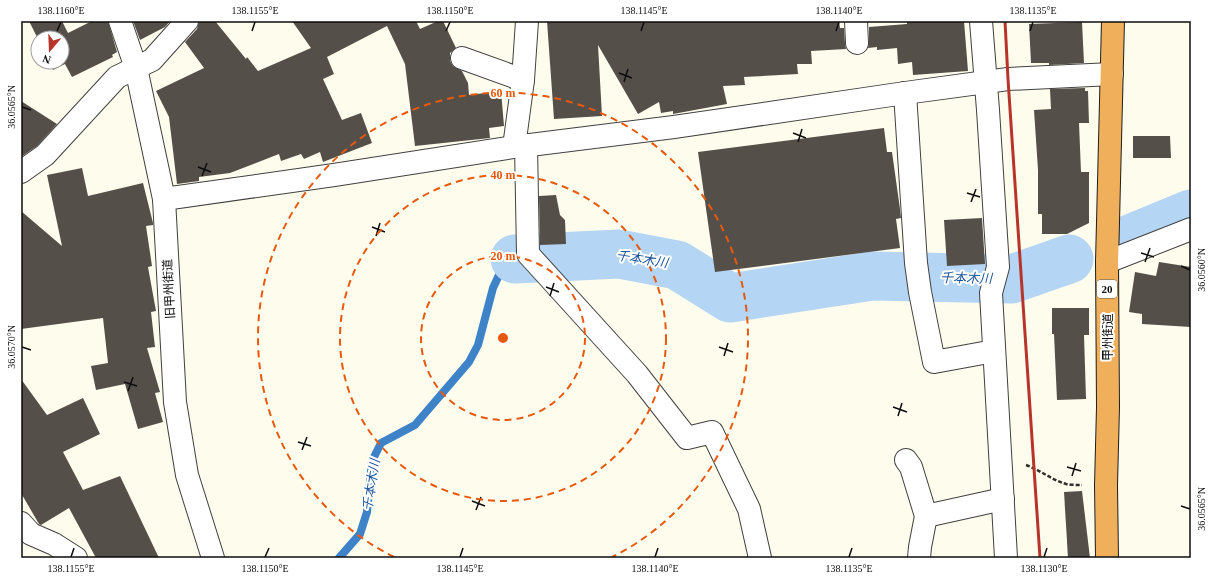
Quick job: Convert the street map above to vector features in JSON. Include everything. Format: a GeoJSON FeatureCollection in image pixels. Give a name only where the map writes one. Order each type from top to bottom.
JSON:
{"type":"FeatureCollection","features":[{"type":"Feature","properties":{"kind":"highway","name":"甲州街道"},"geometry":{"type":"LineString","coordinates":[[1107,558],[1107,262],[1113,21]]}},
{"type":"Feature","properties":{"kind":"street","name":"旧甲州街道"},"geometry":{"type":"LineString","coordinates":[[120,21],[136,68],[164,199],[175,402],[187,475],[213,558]]}},
{"type":"Feature","properties":{"kind":"street"},"geometry":{"type":"LineString","coordinates":[[21,172],[45,155],[117,77],[152,60],[187,21]]}},
{"type":"Feature","properties":{"kind":"street"},"geometry":{"type":"LineString","coordinates":[[527,21],[520,146],[528,254],[637,374],[687,438],[712,432],[749,509],[760,558]]}},
{"type":"Feature","properties":{"kind":"street"},"geometry":{"type":"LineString","coordinates":[[856,21],[857,43]]}},
{"type":"Feature","properties":{"kind":"street"},"geometry":{"type":"LineString","coordinates":[[981,21],[998,267],[992,293],[1006,558]]}},
{"type":"Feature","properties":{"kind":"street"},"geometry":{"type":"LineString","coordinates":[[462,58],[523,80]]}},
{"type":"Feature","properties":{"kind":"street"},"geometry":{"type":"LineString","coordinates":[[164,199],[334,175],[520,146],[674,127],[1008,79],[1112,74]]}},
{"type":"Feature","properties":{"kind":"street"},"geometry":{"type":"LineString","coordinates":[[905,93],[916,263],[920,292],[934,362],[994,351]]}},
{"type":"Feature","properties":{"kind":"street"},"geometry":{"type":"LineString","coordinates":[[1107,262],[1191,229]]}},
{"type":"Feature","properties":{"kind":"street"},"geometry":{"type":"LineString","coordinates":[[906,460],[911,467],[926,516],[919,558]]}},
{"type":"Feature","properties":{"kind":"street"},"geometry":{"type":"LineString","coordinates":[[926,516],[1003,500]]}},
{"type":"Feature","properties":{"kind":"street"},"geometry":{"type":"LineString","coordinates":[[21,523],[31,534],[54,544],[76,558]]}},
{"type":"Feature","properties":{"kind":"path"},"geometry":{"type":"LineString","coordinates":[[1024,464],[1035,468],[1060,482],[1068,484],[1106,485]]}},
{"type":"Feature","properties":{"kind":"building"},"geometry":{"type":"Polygon","coordinates":[[[29,21],[62,21],[66,30],[34,30],[29,21]]]}},
{"type":"Feature","properties":{"kind":"building"},"geometry":{"type":"Polygon","coordinates":[[[92,21],[108,21],[117,52],[112,55],[113,57],[72,77],[68,70],[70,70],[70,32],[92,21]]]}},
{"type":"Feature","properties":{"kind":"building"},"geometry":{"type":"Polygon","coordinates":[[[133,21],[170,21],[165,27],[140,40],[133,21]]]}},
{"type":"Feature","properties":{"kind":"building"},"geometry":{"type":"Polygon","coordinates":[[[199,21],[215,21],[246,59],[247,57],[258,71],[311,48],[292,21],[416,21],[420,29],[438,21],[443,21],[456,48],[450,53],[450,61],[453,66],[462,71],[468,83],[469,95],[501,91],[504,126],[489,128],[490,138],[415,146],[405,64],[387,26],[327,57],[334,74],[323,79],[342,120],[361,113],[372,143],[323,162],[320,152],[304,159],[301,154],[281,161],[279,154],[230,173],[199,177],[199,181],[177,184],[169,117],[156,91],[204,68],[185,42],[197,29],[199,21]]]}},
{"type":"Feature","properties":{"kind":"building"},"geometry":{"type":"Polygon","coordinates":[[[547,21],[839,21],[840,28],[844,28],[846,49],[811,51],[812,64],[797,64],[798,74],[744,77],[745,85],[723,86],[727,104],[673,114],[673,111],[661,113],[659,102],[638,114],[598,45],[602,116],[554,119],[547,21]]]}},
{"type":"Feature","properties":{"kind":"building"},"geometry":{"type":"Polygon","coordinates":[[[907,21],[964,21],[968,71],[913,75],[912,62],[898,64],[897,48],[877,50],[877,47],[868,48],[869,27],[907,24],[907,21]]]}},
{"type":"Feature","properties":{"kind":"building"},"geometry":{"type":"Polygon","coordinates":[[[1082,22],[1084,63],[1049,65],[1049,63],[1031,63],[1029,24],[1082,22]]]}},
{"type":"Feature","properties":{"kind":"building"},"geometry":{"type":"Polygon","coordinates":[[[1085,88],[1085,91],[1088,91],[1089,123],[1079,123],[1081,172],[1089,172],[1089,223],[1067,234],[1042,234],[1042,214],[1038,214],[1038,170],[1034,110],[1051,109],[1050,89],[1085,88]]]}},
{"type":"Feature","properties":{"kind":"building"},"geometry":{"type":"Polygon","coordinates":[[[21,101],[57,124],[37,146],[21,157],[21,101]]]}},
{"type":"Feature","properties":{"kind":"building"},"geometry":{"type":"Polygon","coordinates":[[[884,128],[887,152],[892,152],[900,209],[901,218],[896,219],[900,248],[715,272],[698,152],[884,128]]]}},
{"type":"Feature","properties":{"kind":"building"},"geometry":{"type":"Polygon","coordinates":[[[1133,136],[1170,136],[1171,158],[1133,158],[1133,136]]]}},
{"type":"Feature","properties":{"kind":"building"},"geometry":{"type":"Polygon","coordinates":[[[82,168],[88,196],[143,183],[153,223],[153,225],[146,226],[152,266],[148,267],[156,311],[151,312],[155,347],[147,348],[160,392],[155,393],[163,422],[138,429],[125,384],[96,390],[91,366],[108,363],[103,318],[21,329],[21,211],[62,246],[47,175],[82,168]]]}},
{"type":"Feature","properties":{"kind":"building"},"geometry":{"type":"Polygon","coordinates":[[[556,195],[560,215],[565,220],[566,244],[540,245],[539,196],[556,195]]]}},
{"type":"Feature","properties":{"kind":"building"},"geometry":{"type":"Polygon","coordinates":[[[982,218],[985,264],[947,266],[944,220],[982,218]]]}},
{"type":"Feature","properties":{"kind":"building"},"geometry":{"type":"Polygon","coordinates":[[[1159,262],[1191,267],[1191,327],[1142,324],[1142,314],[1129,312],[1135,272],[1156,276],[1159,262]]]}},
{"type":"Feature","properties":{"kind":"building"},"geometry":{"type":"Polygon","coordinates":[[[1052,308],[1089,308],[1089,335],[1084,335],[1086,399],[1057,400],[1054,334],[1052,334],[1052,308]]]}},
{"type":"Feature","properties":{"kind":"building"},"geometry":{"type":"Polygon","coordinates":[[[21,379],[47,415],[83,398],[100,434],[63,452],[83,490],[120,476],[159,558],[96,558],[69,508],[41,525],[39,524],[21,493],[21,379]]]}},
{"type":"Feature","properties":{"kind":"building"},"geometry":{"type":"Polygon","coordinates":[[[1082,491],[1090,558],[1068,558],[1064,492],[1082,491]]]}},
{"type":"Feature","properties":{"kind":"waterway","name":"千本木川"},"geometry":{"type":"LineString","coordinates":[[1128,240],[1191,214]]}},
{"type":"Feature","properties":{"kind":"waterway","name":"千本木川"},"geometry":{"type":"LineString","coordinates":[[515,259],[619,254],[677,265],[730,298],[872,276],[1012,279],[1069,259]]}},
{"type":"Feature","properties":{"kind":"waterway","name":"千本木川"},"geometry":{"type":"LineString","coordinates":[[339,558],[360,534],[367,512],[372,461],[381,443],[415,425],[469,362],[478,345],[493,288],[499,275],[515,259]]}},
{"type":"Feature","properties":{"kind":"railway"},"geometry":{"type":"LineString","coordinates":[[1005,21],[1040,558]]}}]}
